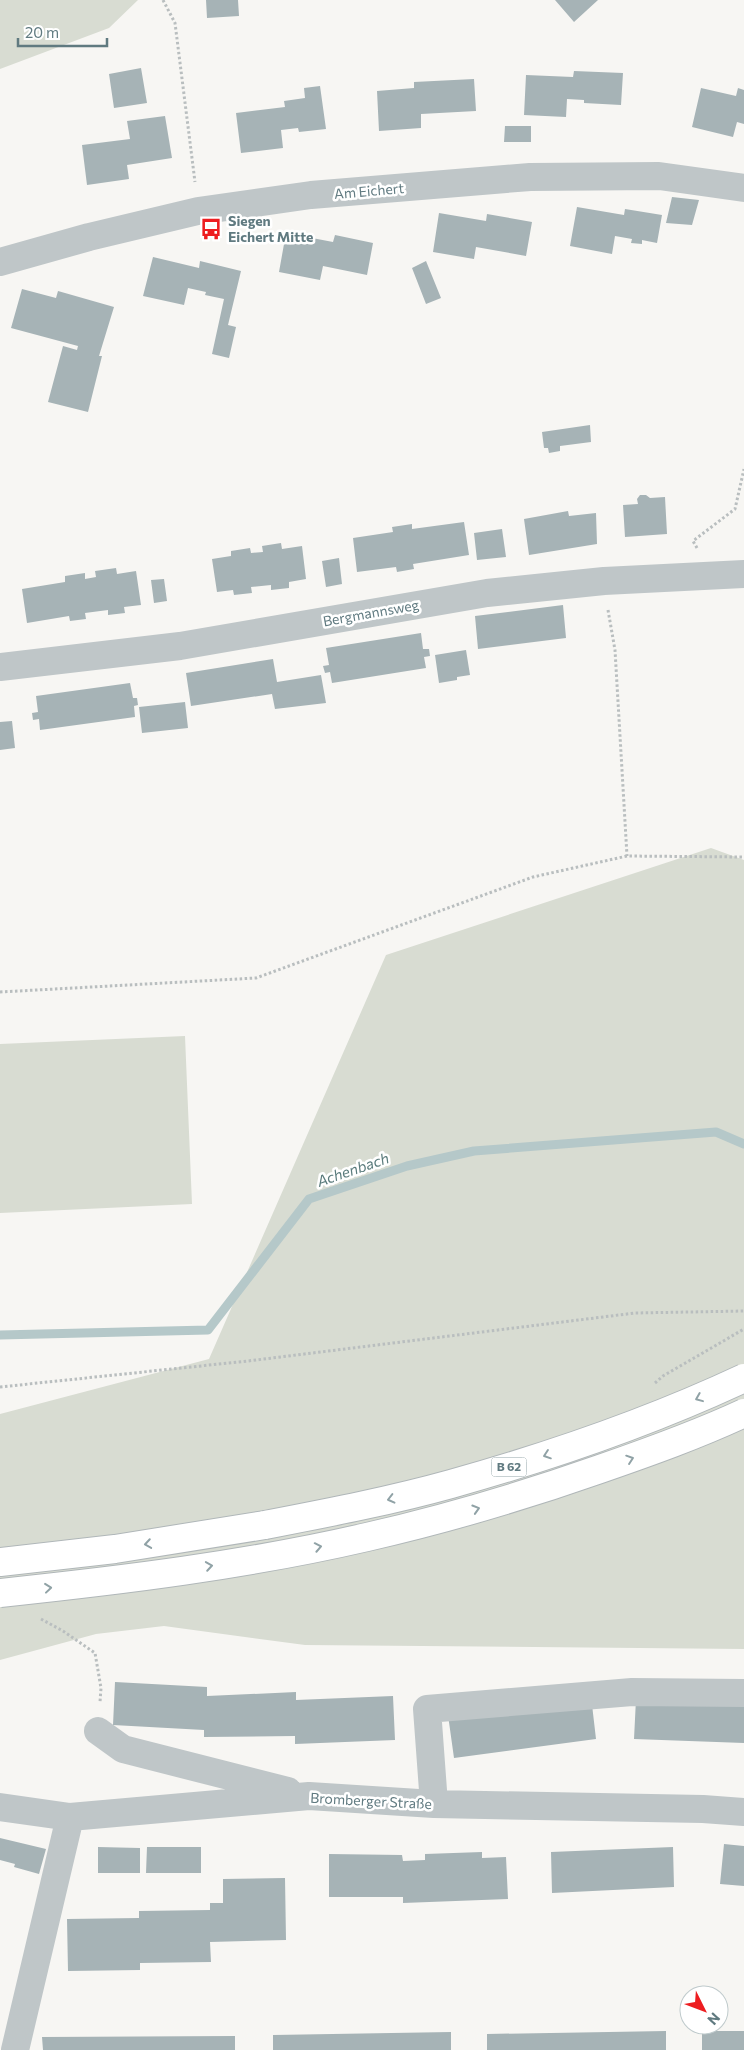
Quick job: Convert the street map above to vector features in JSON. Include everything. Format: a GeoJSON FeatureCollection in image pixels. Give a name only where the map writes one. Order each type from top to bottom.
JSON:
{"type":"FeatureCollection","features":[{"type":"Feature","properties":{"kind":"highway","name":"B 62"},"geometry":{"type":"LineString","coordinates":[[0,1562],[115,1549],[265,1525],[358,1507],[441,1487],[541,1457],[630,1426],[744,1378]]}},
{"type":"Feature","properties":{"kind":"highway","name":"B 62"},"geometry":{"type":"LineString","coordinates":[[0,1593],[119,1580],[270,1556],[374,1536],[458,1515],[550,1487],[641,1455],[744,1413]]}},
{"type":"Feature","properties":{"kind":"street","name":"Am Eichert"},"geometry":{"type":"LineString","coordinates":[[0,262],[89,237],[198,211],[311,196],[530,177],[659,176],[744,188]]}},
{"type":"Feature","properties":{"kind":"street","name":"Bergmannsweg"},"geometry":{"type":"LineString","coordinates":[[0,667],[180,646],[487,593],[604,581],[744,574]]}},
{"type":"Feature","properties":{"kind":"street"},"geometry":{"type":"LineString","coordinates":[[434,1804],[427,1709],[632,1692],[744,1693]]}},
{"type":"Feature","properties":{"kind":"street"},"geometry":{"type":"LineString","coordinates":[[98,1730],[123,1749],[309,1796]]}},
{"type":"Feature","properties":{"kind":"street","name":"Bromberger Straße"},"geometry":{"type":"LineString","coordinates":[[0,1807],[70,1817],[309,1796],[434,1804],[703,1809],[744,1812]]}},
{"type":"Feature","properties":{"kind":"street"},"geometry":{"type":"LineString","coordinates":[[15,2050],[70,1817]]}},
{"type":"Feature","properties":{"kind":"path"},"geometry":{"type":"LineString","coordinates":[[163,0],[175,22],[198,211]]}},
{"type":"Feature","properties":{"kind":"path"},"geometry":{"type":"LineString","coordinates":[[700,552],[693,541],[735,509],[744,469]]}},
{"type":"Feature","properties":{"kind":"path"},"geometry":{"type":"LineString","coordinates":[[604,581],[615,650],[627,856]]}},
{"type":"Feature","properties":{"kind":"path"},"geometry":{"type":"LineString","coordinates":[[0,992],[256,978],[533,877],[627,856],[744,857]]}},
{"type":"Feature","properties":{"kind":"path"},"geometry":{"type":"LineString","coordinates":[[0,1387],[248,1362],[635,1313],[744,1310]]}},
{"type":"Feature","properties":{"kind":"path"},"geometry":{"type":"LineString","coordinates":[[63,1631],[95,1653],[101,1688]]}},
{"type":"Feature","properties":{"kind":"shaded area"},"geometry":{"type":"Polygon","coordinates":[[[0,0],[138,0],[109,28],[0,69],[0,0]]]}},
{"type":"Feature","properties":{"kind":"shaded area"},"geometry":{"type":"Polygon","coordinates":[[[711,848],[744,860],[744,1649],[305,1645],[164,1626],[96,1634],[0,1660],[0,1414],[209,1359],[386,955],[711,848]]]}},
{"type":"Feature","properties":{"kind":"shaded area"},"geometry":{"type":"Polygon","coordinates":[[[185,1036],[192,1204],[0,1213],[0,1044],[185,1036]]]}},
{"type":"Feature","properties":{"kind":"building"},"geometry":{"type":"Polygon","coordinates":[[[206,0],[238,0],[239,16],[207,18],[206,0]]]}},
{"type":"Feature","properties":{"kind":"building"},"geometry":{"type":"Polygon","coordinates":[[[555,0],[598,0],[574,22],[555,0]]]}},
{"type":"Feature","properties":{"kind":"building"},"geometry":{"type":"Polygon","coordinates":[[[141,68],[147,103],[114,108],[109,74],[141,68]]]}},
{"type":"Feature","properties":{"kind":"building"},"geometry":{"type":"Polygon","coordinates":[[[574,71],[623,73],[621,105],[584,103],[584,100],[567,99],[566,117],[524,115],[526,75],[573,77],[574,71]]]}},
{"type":"Feature","properties":{"kind":"building"},"geometry":{"type":"Polygon","coordinates":[[[474,79],[476,111],[421,114],[421,128],[379,131],[377,91],[414,88],[414,82],[474,79]]]}},
{"type":"Feature","properties":{"kind":"building"},"geometry":{"type":"Polygon","coordinates":[[[320,86],[326,129],[299,132],[298,128],[281,130],[283,148],[241,153],[236,113],[285,107],[284,101],[305,98],[304,88],[320,86]]]}},
{"type":"Feature","properties":{"kind":"building"},"geometry":{"type":"Polygon","coordinates":[[[701,88],[736,96],[738,88],[744,90],[744,124],[737,122],[733,137],[692,127],[701,88]]]}},
{"type":"Feature","properties":{"kind":"building"},"geometry":{"type":"Polygon","coordinates":[[[165,116],[172,158],[127,165],[129,179],[87,185],[82,145],[130,139],[127,121],[165,116]]]}},
{"type":"Feature","properties":{"kind":"building"},"geometry":{"type":"Polygon","coordinates":[[[505,126],[531,126],[531,142],[504,142],[505,126]]]}},
{"type":"Feature","properties":{"kind":"building"},"geometry":{"type":"Polygon","coordinates":[[[672,197],[699,200],[692,225],[666,223],[672,197]]]}},
{"type":"Feature","properties":{"kind":"building"},"geometry":{"type":"Polygon","coordinates":[[[577,207],[624,215],[625,209],[662,215],[657,243],[642,240],[642,244],[631,243],[632,239],[615,236],[612,254],[570,246],[577,207]]]}},
{"type":"Feature","properties":{"kind":"building"},"geometry":{"type":"Polygon","coordinates":[[[439,213],[486,221],[487,214],[532,222],[526,256],[476,247],[474,259],[433,252],[439,213]]]}},
{"type":"Feature","properties":{"kind":"building"},"geometry":{"type":"Polygon","coordinates":[[[286,233],[333,242],[335,235],[373,243],[367,275],[323,266],[320,280],[279,272],[286,233]]]}},
{"type":"Feature","properties":{"kind":"building"},"geometry":{"type":"Polygon","coordinates":[[[153,257],[199,268],[200,261],[241,271],[228,325],[236,327],[229,358],[212,354],[224,299],[205,295],[206,292],[188,288],[184,305],[143,296],[153,257]]]}},
{"type":"Feature","properties":{"kind":"building"},"geometry":{"type":"Polygon","coordinates":[[[426,261],[441,298],[426,304],[412,268],[426,261]]]}},
{"type":"Feature","properties":{"kind":"building"},"geometry":{"type":"Polygon","coordinates":[[[22,289],[56,298],[58,291],[114,307],[99,356],[102,356],[88,412],[48,402],[63,346],[77,350],[78,346],[11,328],[22,289]]]}},
{"type":"Feature","properties":{"kind":"building"},"geometry":{"type":"Polygon","coordinates":[[[590,425],[591,442],[560,446],[560,451],[549,453],[548,448],[544,448],[542,432],[590,425]]]}},
{"type":"Feature","properties":{"kind":"building"},"geometry":{"type":"Polygon","coordinates":[[[640,495],[646,495],[650,498],[665,497],[667,534],[625,537],[623,505],[638,504],[637,499],[640,495]]]}},
{"type":"Feature","properties":{"kind":"building"},"geometry":{"type":"Polygon","coordinates":[[[568,511],[569,516],[596,513],[597,544],[529,555],[524,519],[568,511]]]}},
{"type":"Feature","properties":{"kind":"building"},"geometry":{"type":"Polygon","coordinates":[[[464,522],[469,555],[413,564],[414,569],[397,572],[396,567],[357,572],[353,538],[393,532],[392,527],[412,524],[412,529],[464,522]]]}},
{"type":"Feature","properties":{"kind":"building"},"geometry":{"type":"Polygon","coordinates":[[[502,529],[506,557],[477,560],[474,533],[502,529]]]}},
{"type":"Feature","properties":{"kind":"building"},"geometry":{"type":"Polygon","coordinates":[[[281,543],[282,549],[302,546],[306,579],[289,582],[289,588],[271,590],[271,585],[251,587],[252,593],[234,595],[233,590],[217,592],[212,559],[231,556],[231,551],[250,548],[251,553],[263,552],[262,546],[281,543]]]}},
{"type":"Feature","properties":{"kind":"building"},"geometry":{"type":"Polygon","coordinates":[[[339,558],[342,584],[326,587],[322,561],[339,558]]]}},
{"type":"Feature","properties":{"kind":"building"},"geometry":{"type":"Polygon","coordinates":[[[116,568],[117,574],[136,571],[141,605],[124,607],[125,613],[108,615],[108,610],[85,613],[86,619],[70,621],[69,616],[27,623],[22,589],[65,582],[65,576],[85,573],[85,579],[96,577],[95,571],[116,568]]]}},
{"type":"Feature","properties":{"kind":"building"},"geometry":{"type":"Polygon","coordinates":[[[164,579],[167,601],[154,603],[151,580],[164,579]]]}},
{"type":"Feature","properties":{"kind":"building"},"geometry":{"type":"Polygon","coordinates":[[[563,605],[566,638],[478,649],[475,616],[563,605]]]}},
{"type":"Feature","properties":{"kind":"building"},"geometry":{"type":"Polygon","coordinates":[[[421,633],[423,649],[429,649],[430,656],[424,657],[426,668],[332,683],[330,672],[325,673],[323,666],[329,665],[326,648],[421,633]]]}},
{"type":"Feature","properties":{"kind":"building"},"geometry":{"type":"Polygon","coordinates":[[[466,650],[470,675],[457,677],[457,680],[439,683],[435,655],[466,650]]]}},
{"type":"Feature","properties":{"kind":"building"},"geometry":{"type":"Polygon","coordinates":[[[273,659],[277,682],[321,675],[326,703],[275,709],[272,694],[191,706],[186,673],[273,659]]]}},
{"type":"Feature","properties":{"kind":"building"},"geometry":{"type":"Polygon","coordinates":[[[130,683],[133,698],[137,698],[138,705],[134,706],[135,717],[40,730],[39,719],[33,720],[32,713],[38,712],[36,696],[130,683]]]}},
{"type":"Feature","properties":{"kind":"building"},"geometry":{"type":"Polygon","coordinates":[[[185,702],[188,728],[142,733],[139,707],[185,702]]]}},
{"type":"Feature","properties":{"kind":"building"},"geometry":{"type":"Polygon","coordinates":[[[12,721],[15,748],[0,750],[0,722],[12,721]]]}},
{"type":"Feature","properties":{"kind":"building"},"geometry":{"type":"Polygon","coordinates":[[[115,1682],[207,1687],[207,1696],[296,1692],[296,1700],[393,1696],[395,1740],[295,1744],[295,1736],[204,1737],[204,1730],[113,1725],[115,1682]]]}},
{"type":"Feature","properties":{"kind":"building"},"geometry":{"type":"Polygon","coordinates":[[[591,1696],[596,1739],[454,1758],[448,1715],[591,1696]]]}},
{"type":"Feature","properties":{"kind":"building"},"geometry":{"type":"Polygon","coordinates":[[[636,1699],[744,1703],[744,1743],[634,1739],[636,1699]]]}},
{"type":"Feature","properties":{"kind":"building"},"geometry":{"type":"Polygon","coordinates":[[[0,1838],[46,1849],[39,1874],[14,1867],[15,1864],[0,1860],[0,1838]]]}},
{"type":"Feature","properties":{"kind":"building"},"geometry":{"type":"Polygon","coordinates":[[[724,1844],[744,1846],[744,1886],[720,1884],[724,1844]]]}},
{"type":"Feature","properties":{"kind":"building"},"geometry":{"type":"Polygon","coordinates":[[[98,1847],[140,1848],[140,1873],[98,1873],[98,1847]]]}},
{"type":"Feature","properties":{"kind":"building"},"geometry":{"type":"Polygon","coordinates":[[[147,1847],[201,1847],[201,1873],[146,1873],[147,1847]]]}},
{"type":"Feature","properties":{"kind":"building"},"geometry":{"type":"Polygon","coordinates":[[[673,1847],[674,1887],[552,1893],[551,1852],[673,1847]]]}},
{"type":"Feature","properties":{"kind":"building"},"geometry":{"type":"Polygon","coordinates":[[[482,1852],[482,1858],[506,1857],[508,1899],[403,1903],[403,1897],[329,1897],[329,1854],[402,1855],[403,1861],[425,1860],[425,1854],[482,1852]]]}},
{"type":"Feature","properties":{"kind":"building"},"geometry":{"type":"Polygon","coordinates":[[[285,1878],[286,1940],[210,1942],[211,1962],[140,1963],[140,1970],[68,1971],[67,1919],[139,1918],[139,1911],[210,1910],[210,1903],[223,1903],[223,1879],[285,1878]]]}},
{"type":"Feature","properties":{"kind":"building"},"geometry":{"type":"Polygon","coordinates":[[[666,2031],[666,2050],[487,2050],[487,2034],[666,2031]]]}},
{"type":"Feature","properties":{"kind":"building"},"geometry":{"type":"Polygon","coordinates":[[[729,2031],[744,2031],[744,2050],[702,2050],[702,2035],[729,2035],[729,2031]]]}},
{"type":"Feature","properties":{"kind":"building"},"geometry":{"type":"Polygon","coordinates":[[[451,2032],[451,2050],[273,2050],[273,2035],[451,2032]]]}},
{"type":"Feature","properties":{"kind":"building"},"geometry":{"type":"Polygon","coordinates":[[[235,2036],[235,2050],[43,2050],[42,2037],[235,2036]]]}},
{"type":"Feature","properties":{"kind":"waterway","name":"Achenbach"},"geometry":{"type":"LineString","coordinates":[[0,1335],[208,1330],[309,1199],[407,1166],[474,1151],[716,1132],[744,1144]]}},
{"type":"Feature","properties":{"kind":"place","name":"Siegen Eichert Mitte"},"geometry":{"type":"Point","coordinates":[211,229]}}]}
